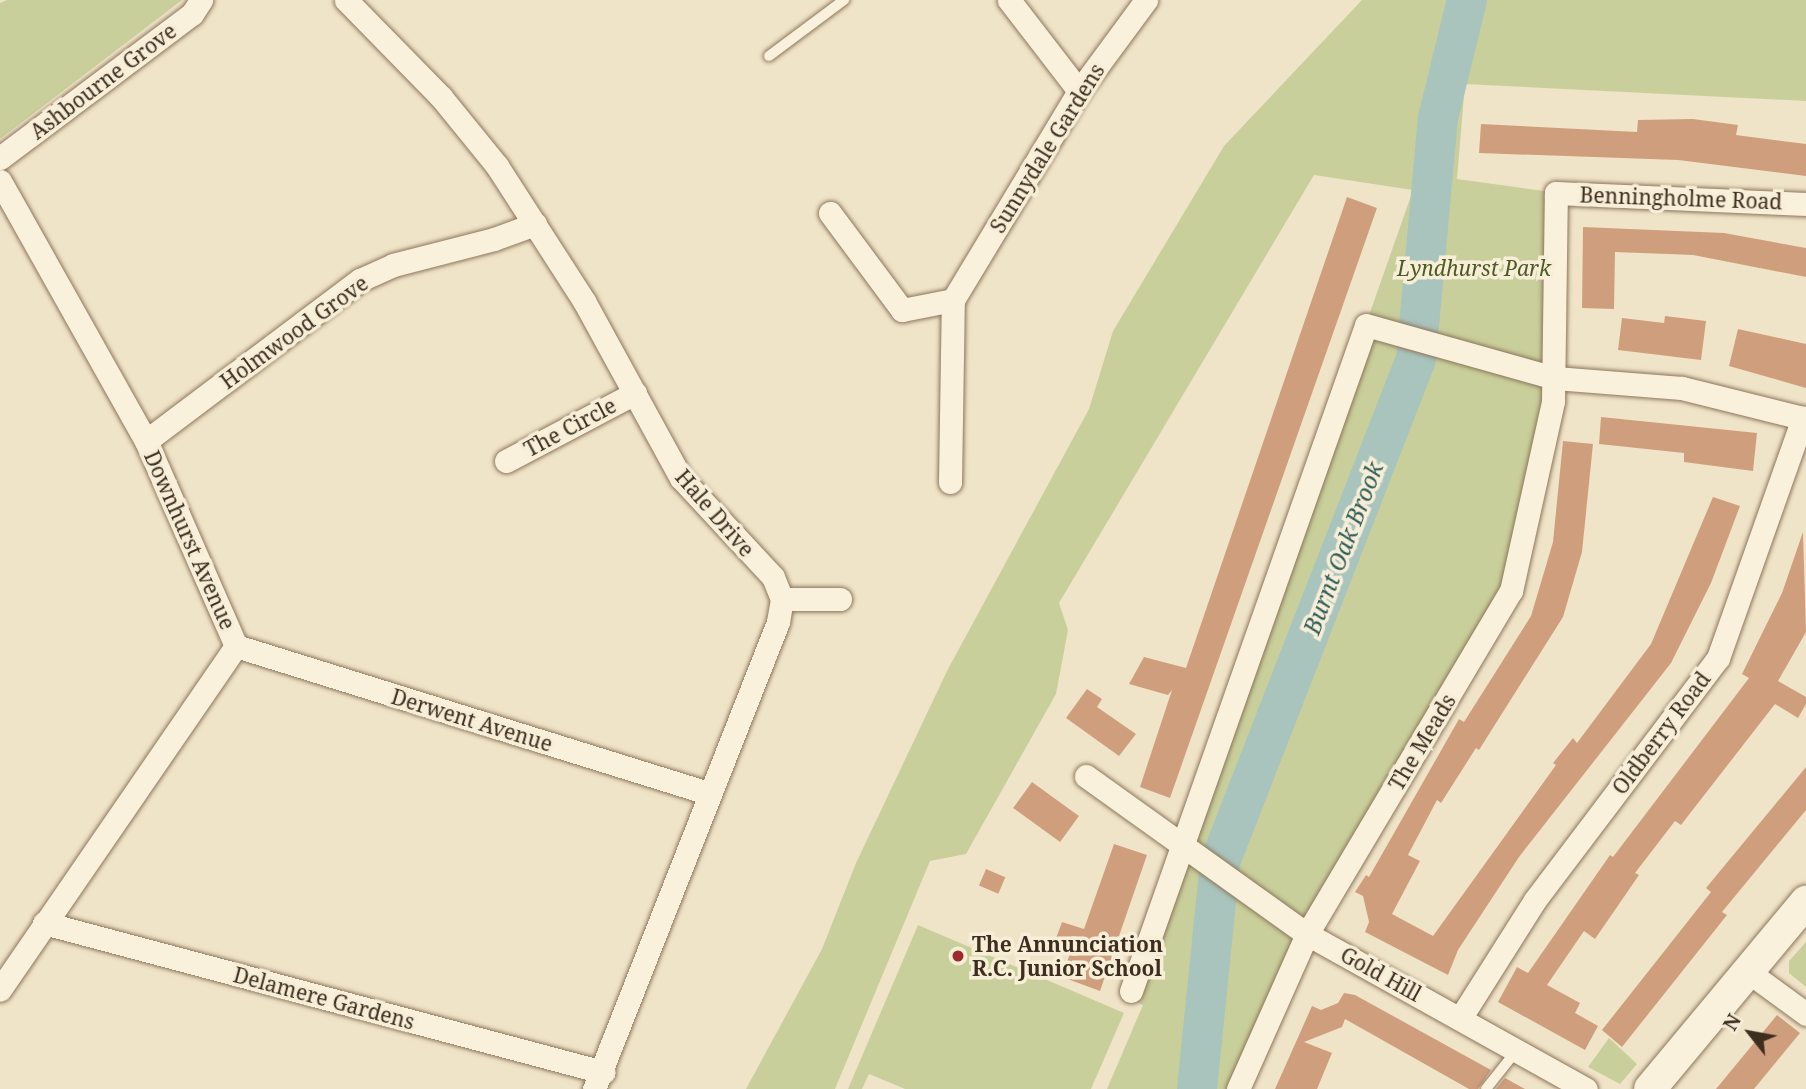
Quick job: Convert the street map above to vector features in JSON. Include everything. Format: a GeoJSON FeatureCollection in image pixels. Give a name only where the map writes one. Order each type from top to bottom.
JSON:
{"type":"FeatureCollection","features":[{"type":"Feature","properties":{"kind":"street","name":"Ashbourne Grove"},"geometry":{"type":"LineString","coordinates":[[0,158],[192,14],[201,0]]}},
{"type":"Feature","properties":{"kind":"street","name":"Hale Drive"},"geometry":{"type":"LineString","coordinates":[[346,0],[441,97],[497,166],[535,224],[635,393],[681,478],[773,578],[782,599]]}},
{"type":"Feature","properties":{"kind":"street"},"geometry":{"type":"LineString","coordinates":[[1009,0],[1079,91]]}},
{"type":"Feature","properties":{"kind":"street","name":"Sunnydale Gardens"},"geometry":{"type":"LineString","coordinates":[[953,300],[1079,91],[1146,0]]}},
{"type":"Feature","properties":{"kind":"street","name":"Downhurst Avenue"},"geometry":{"type":"LineString","coordinates":[[0,181],[146,441],[236,646],[0,990]]}},
{"type":"Feature","properties":{"kind":"street","name":"Benningholme Road"},"geometry":{"type":"LineString","coordinates":[[1556,193],[1806,204]]}},
{"type":"Feature","properties":{"kind":"street","name":"The Meads"},"geometry":{"type":"LineString","coordinates":[[1238,1089],[1307,934],[1511,591],[1555,377],[1556,193]]}},
{"type":"Feature","properties":{"kind":"street"},"geometry":{"type":"LineString","coordinates":[[830,213],[902,310],[953,300],[950,482]]}},
{"type":"Feature","properties":{"kind":"street","name":"Holmwood Grove"},"geometry":{"type":"LineString","coordinates":[[146,441],[360,280],[393,265],[494,239],[535,224]]}},
{"type":"Feature","properties":{"kind":"street"},"geometry":{"type":"LineString","coordinates":[[1131,991],[1186,845],[1366,325],[1555,377],[1682,388],[1804,419]]}},
{"type":"Feature","properties":{"kind":"street","name":"The Circle"},"geometry":{"type":"LineString","coordinates":[[506,461],[635,393]]}},
{"type":"Feature","properties":{"kind":"street","name":"Oldberry Road"},"geometry":{"type":"LineString","coordinates":[[1461,1017],[1535,900],[1718,658],[1804,419]]}},
{"type":"Feature","properties":{"kind":"street"},"geometry":{"type":"LineString","coordinates":[[598,1081],[708,793],[778,622],[782,599],[840,599]]}},
{"type":"Feature","properties":{"kind":"street","name":"Derwent Avenue"},"geometry":{"type":"LineString","coordinates":[[236,646],[708,793]]}},
{"type":"Feature","properties":{"kind":"street"},"geometry":{"type":"LineString","coordinates":[[1086,776],[1186,845]]}},
{"type":"Feature","properties":{"kind":"street","name":"Gold Hill"},"geometry":{"type":"LineString","coordinates":[[1186,845],[1307,934],[1518,1048],[1586,1089]]}},
{"type":"Feature","properties":{"kind":"street"},"geometry":{"type":"LineString","coordinates":[[1650,1089],[1750,973],[1806,902]]}},
{"type":"Feature","properties":{"kind":"street","name":"Delamere Gardens"},"geometry":{"type":"LineString","coordinates":[[44,923],[598,1081]]}},
{"type":"Feature","properties":{"kind":"street"},"geometry":{"type":"LineString","coordinates":[[1750,973],[1806,1014]]}},
{"type":"Feature","properties":{"kind":"lane"},"geometry":{"type":"LineString","coordinates":[[769,56],[844,0]]}},
{"type":"Feature","properties":{"kind":"lane"},"geometry":{"type":"LineString","coordinates":[[1486,1089],[1518,1048]]}},
{"type":"Feature","properties":{"kind":"green space"},"geometry":{"type":"Polygon","coordinates":[[[7,0],[182,0],[0,139],[0,3],[7,0]]]}},
{"type":"Feature","properties":{"kind":"green space","name":"Lyndhurst Park"},"geometry":{"type":"Polygon","coordinates":[[[1362,0],[1806,0],[1806,101],[1465,84],[1457,179],[1559,193],[1555,378],[1511,591],[1307,934],[1238,1089],[1107,1089],[1143,1005],[1129,999],[1413,190],[1314,175],[1059,603],[1068,630],[1056,694],[966,854],[930,861],[835,1089],[746,1089],[822,949],[856,863],[948,669],[1089,409],[1113,331],[1224,146],[1362,0]]]}},
{"type":"Feature","properties":{"kind":"green space","name":"The Annunciation R.C. Junior School"},"geometry":{"type":"Polygon","coordinates":[[[918,925],[1124,1013],[1091,1089],[905,1089],[869,1074],[862,1089],[848,1089],[918,925]]]}},
{"type":"Feature","properties":{"kind":"green space"},"geometry":{"type":"Polygon","coordinates":[[[1806,942],[1806,987],[1789,973],[1789,961],[1806,942]]]}},
{"type":"Feature","properties":{"kind":"green space"},"geometry":{"type":"Polygon","coordinates":[[[1609,1038],[1637,1064],[1620,1084],[1588,1067],[1609,1038]]]}},
{"type":"Feature","properties":{"kind":"building"},"geometry":{"type":"Polygon","coordinates":[[[1693,119],[1738,125],[1736,135],[1806,144],[1806,176],[1678,160],[1479,153],[1481,124],[1637,132],[1638,120],[1693,119]]]}},
{"type":"Feature","properties":{"kind":"building"},"geometry":{"type":"Polygon","coordinates":[[[1347,197],[1377,208],[1170,798],[1140,787],[1172,690],[1168,695],[1129,684],[1144,657],[1186,668],[1347,197]]]}},
{"type":"Feature","properties":{"kind":"building"},"geometry":{"type":"Polygon","coordinates":[[[1583,227],[1724,233],[1806,248],[1806,277],[1693,255],[1615,252],[1614,309],[1582,308],[1583,227]]]}},
{"type":"Feature","properties":{"kind":"building"},"geometry":{"type":"Polygon","coordinates":[[[1665,316],[1706,321],[1701,360],[1618,350],[1622,318],[1664,323],[1665,316]]]}},
{"type":"Feature","properties":{"kind":"building"},"geometry":{"type":"Polygon","coordinates":[[[1738,329],[1806,344],[1806,388],[1729,366],[1738,329]]]}},
{"type":"Feature","properties":{"kind":"building"},"geometry":{"type":"Polygon","coordinates":[[[1601,417],[1757,433],[1753,471],[1684,462],[1684,453],[1599,444],[1601,417]]]}},
{"type":"Feature","properties":{"kind":"building"},"geometry":{"type":"Polygon","coordinates":[[[1563,441],[1593,444],[1582,552],[1563,617],[1479,750],[1476,748],[1441,803],[1437,800],[1408,855],[1420,861],[1392,914],[1433,936],[1556,765],[1553,763],[1573,738],[1577,743],[1651,644],[1713,497],[1740,506],[1711,583],[1671,663],[1519,857],[1458,950],[1448,975],[1365,932],[1369,922],[1363,896],[1355,892],[1366,875],[1369,877],[1459,719],[1464,722],[1531,616],[1553,542],[1563,441]]]}},
{"type":"Feature","properties":{"kind":"building"},"geometry":{"type":"Polygon","coordinates":[[[1803,532],[1806,632],[1778,681],[1806,697],[1806,704],[1798,718],[1775,704],[1681,825],[1675,821],[1635,873],[1639,875],[1595,939],[1584,931],[1547,985],[1580,1003],[1575,1013],[1598,1026],[1585,1050],[1498,1002],[1517,967],[1528,973],[1610,855],[1613,857],[1749,678],[1742,674],[1782,593],[1803,532]]]}},
{"type":"Feature","properties":{"kind":"building"},"geometry":{"type":"Polygon","coordinates":[[[1087,689],[1102,699],[1097,707],[1136,734],[1119,756],[1066,718],[1087,689]]]}},
{"type":"Feature","properties":{"kind":"building"},"geometry":{"type":"Polygon","coordinates":[[[1806,767],[1806,810],[1722,912],[1727,915],[1622,1047],[1602,1030],[1711,892],[1706,888],[1806,767]]]}},
{"type":"Feature","properties":{"kind":"building"},"geometry":{"type":"Polygon","coordinates":[[[1032,782],[1079,816],[1060,842],[1013,808],[1032,782]]]}},
{"type":"Feature","properties":{"kind":"building"},"geometry":{"type":"Polygon","coordinates":[[[1114,844],[1147,855],[1100,991],[1062,977],[1072,947],[1055,941],[1062,922],[1084,929],[1114,844]]]}},
{"type":"Feature","properties":{"kind":"building"},"geometry":{"type":"Polygon","coordinates":[[[986,869],[1005,877],[998,894],[979,886],[986,869]]]}},
{"type":"Feature","properties":{"kind":"building"},"geometry":{"type":"Polygon","coordinates":[[[1344,993],[1355,995],[1491,1070],[1478,1089],[1469,1089],[1345,1019],[1342,1027],[1304,1042],[1332,1053],[1317,1089],[1275,1089],[1312,1006],[1321,1010],[1338,1003],[1344,993]]]}},
{"type":"Feature","properties":{"kind":"building"},"geometry":{"type":"Polygon","coordinates":[[[1777,1015],[1800,1033],[1754,1089],[1716,1089],[1777,1015]]]}},
{"type":"Feature","properties":{"kind":"building"},"geometry":{"type":"Polygon","coordinates":[[[1505,1078],[1525,1089],[1496,1089],[1505,1078]]]}},
{"type":"Feature","properties":{"kind":"waterway","name":"Burnt Oak Brook"},"geometry":{"type":"LineString","coordinates":[[1197,1089],[1220,862],[1416,359],[1438,118],[1467,0]]}},
{"type":"Feature","properties":{"kind":"place","name":"The Annunciation R.C. Junior School"},"geometry":{"type":"Point","coordinates":[958,956]}}]}
